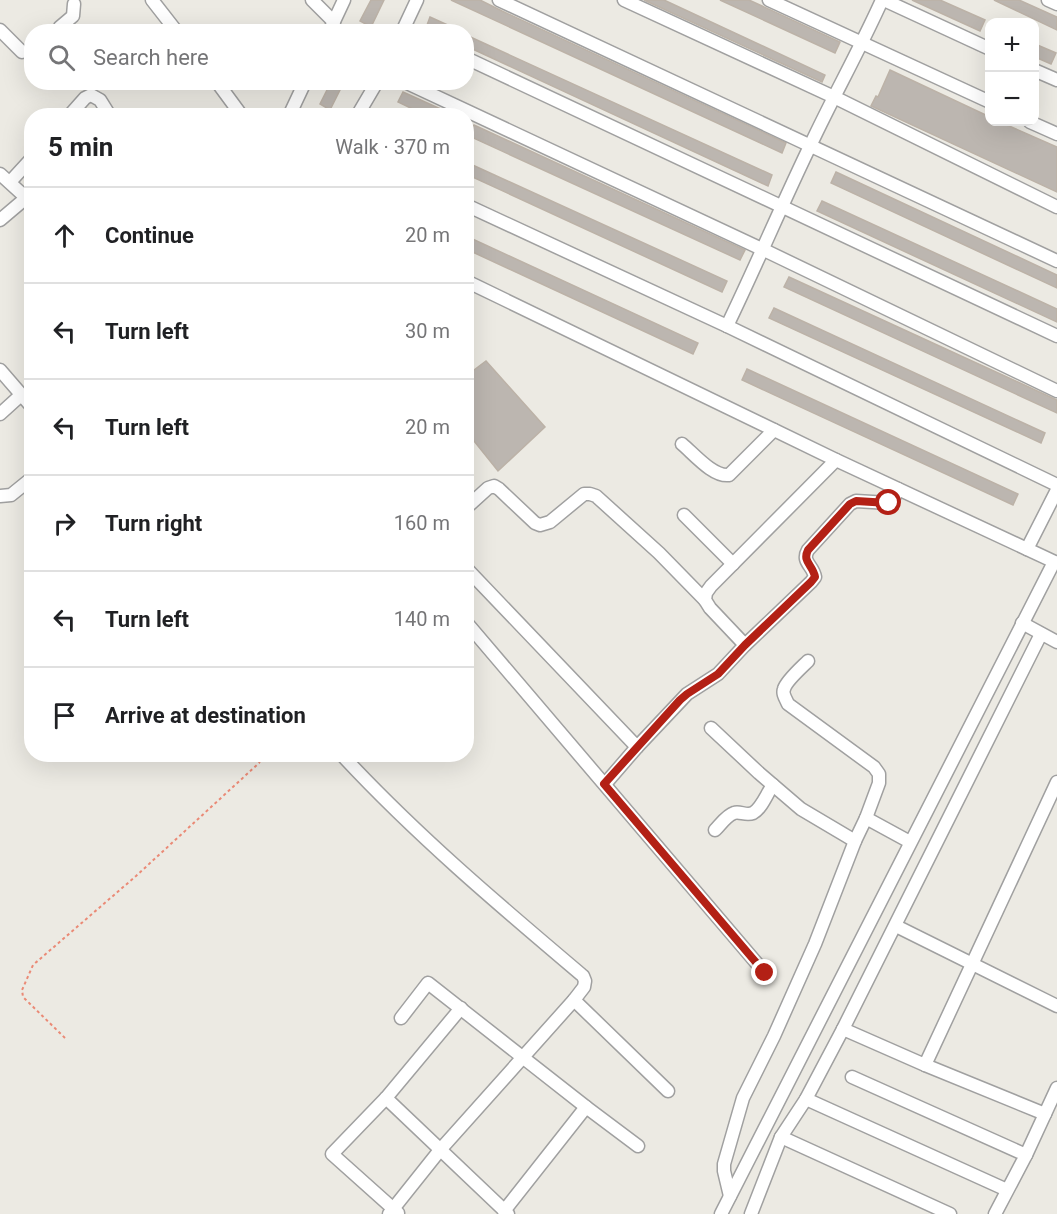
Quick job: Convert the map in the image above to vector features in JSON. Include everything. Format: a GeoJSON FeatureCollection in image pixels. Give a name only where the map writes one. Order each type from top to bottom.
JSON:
{"type":"FeatureCollection","features":[{"type":"Feature","properties":{"kind":"street"},"geometry":{"type":"LineString","coordinates":[[152,0],[171,24]]}},
{"type":"Feature","properties":{"kind":"street"},"geometry":{"type":"LineString","coordinates":[[312,0],[329,24]]}},
{"type":"Feature","properties":{"kind":"street"},"geometry":{"type":"LineString","coordinates":[[332,24],[344,0]]}},
{"type":"Feature","properties":{"kind":"street"},"geometry":{"type":"LineString","coordinates":[[408,24],[417,0]]}},
{"type":"Feature","properties":{"kind":"street"},"geometry":{"type":"LineString","coordinates":[[499,0],[1057,261]]}},
{"type":"Feature","properties":{"kind":"street"},"geometry":{"type":"LineString","coordinates":[[624,0],[834,97],[1057,207]]}},
{"type":"Feature","properties":{"kind":"street"},"geometry":{"type":"LineString","coordinates":[[769,0],[985,100]]}},
{"type":"Feature","properties":{"kind":"street"},"geometry":{"type":"LineString","coordinates":[[727,326],[764,250],[810,145],[883,0],[985,47]]}},
{"type":"Feature","properties":{"kind":"street"},"geometry":{"type":"LineString","coordinates":[[1048,0],[1057,4]]}},
{"type":"Feature","properties":{"kind":"street"},"geometry":{"type":"LineString","coordinates":[[64,24],[73,16],[75,1]]}},
{"type":"Feature","properties":{"kind":"street"},"geometry":{"type":"LineString","coordinates":[[0,30],[22,52]]}},
{"type":"Feature","properties":{"kind":"street"},"geometry":{"type":"LineString","coordinates":[[474,62],[1057,336]]}},
{"type":"Feature","properties":{"kind":"street"},"geometry":{"type":"LineString","coordinates":[[1039,72],[1057,80]]}},
{"type":"Feature","properties":{"kind":"street"},"geometry":{"type":"LineString","coordinates":[[89,90],[91,95],[100,99],[105,108]]}},
{"type":"Feature","properties":{"kind":"street"},"geometry":{"type":"LineString","coordinates":[[223,90],[236,108]]}},
{"type":"Feature","properties":{"kind":"street"},"geometry":{"type":"LineString","coordinates":[[293,108],[301,90]]}},
{"type":"Feature","properties":{"kind":"street"},"geometry":{"type":"LineString","coordinates":[[362,108],[372,90]]}},
{"type":"Feature","properties":{"kind":"street"},"geometry":{"type":"LineString","coordinates":[[422,90],[461,108]]}},
{"type":"Feature","properties":{"kind":"street"},"geometry":{"type":"LineString","coordinates":[[76,108],[91,95]]}},
{"type":"Feature","properties":{"kind":"street"},"geometry":{"type":"LineString","coordinates":[[474,114],[1057,391]]}},
{"type":"Feature","properties":{"kind":"street"},"geometry":{"type":"LineString","coordinates":[[1039,126],[1057,134]]}},
{"type":"Feature","properties":{"kind":"street"},"geometry":{"type":"LineString","coordinates":[[24,164],[5,178],[24,195]]}},
{"type":"Feature","properties":{"kind":"street"},"geometry":{"type":"LineString","coordinates":[[0,220],[24,203]]}},
{"type":"Feature","properties":{"kind":"street"},"geometry":{"type":"LineString","coordinates":[[474,209],[727,326],[1057,488],[1026,549]]}},
{"type":"Feature","properties":{"kind":"street"},"geometry":{"type":"LineString","coordinates":[[474,285],[836,460],[1056,563],[1022,623],[721,1214]]}},
{"type":"Feature","properties":{"kind":"street"},"geometry":{"type":"LineString","coordinates":[[0,369],[24,398]]}},
{"type":"Feature","properties":{"kind":"street"},"geometry":{"type":"LineString","coordinates":[[0,414],[21,395]]}},
{"type":"Feature","properties":{"kind":"street"},"geometry":{"type":"LineString","coordinates":[[682,444],[716,473],[723,476],[729,475],[774,430]]}},
{"type":"Feature","properties":{"kind":"street"},"geometry":{"type":"LineString","coordinates":[[705,600],[706,593],[711,586],[836,460]]}},
{"type":"Feature","properties":{"kind":"street"},"geometry":{"type":"LineString","coordinates":[[0,496],[11,495],[24,484]]}},
{"type":"Feature","properties":{"kind":"street"},"geometry":{"type":"LineString","coordinates":[[474,501],[488,488],[494,486],[534,523],[540,525],[550,522],[584,494],[596,496],[705,600],[745,645]]}},
{"type":"Feature","properties":{"kind":"street"},"geometry":{"type":"LineString","coordinates":[[604,784],[687,694],[718,674],[811,582],[815,577],[814,572],[805,555],[850,504],[856,501],[889,503],[898,489]]}},
{"type":"Feature","properties":{"kind":"street"},"geometry":{"type":"LineString","coordinates":[[684,515],[733,564]]}},
{"type":"Feature","properties":{"kind":"street"},"geometry":{"type":"LineString","coordinates":[[474,576],[637,747]]}},
{"type":"Feature","properties":{"kind":"street"},"geometry":{"type":"LineString","coordinates":[[1022,623],[1057,642]]}},
{"type":"Feature","properties":{"kind":"street"},"geometry":{"type":"LineString","coordinates":[[474,631],[765,973]]}},
{"type":"Feature","properties":{"kind":"street"},"geometry":{"type":"LineString","coordinates":[[751,1214],[781,1137],[806,1099],[843,1029],[1041,634]]}},
{"type":"Feature","properties":{"kind":"street"},"geometry":{"type":"LineString","coordinates":[[730,1196],[724,1164],[743,1098],[774,1036],[815,944],[879,783],[879,774],[874,767],[788,704],[783,689],[808,661]]}},
{"type":"Feature","properties":{"kind":"street"},"geometry":{"type":"LineString","coordinates":[[711,728],[773,785],[813,817],[855,841]]}},
{"type":"Feature","properties":{"kind":"street"},"geometry":{"type":"LineString","coordinates":[[349,762],[407,822],[459,870],[583,976],[585,981],[584,987],[574,1000],[440,1150],[394,1212],[332,1154],[386,1098],[461,1008]]}},
{"type":"Feature","properties":{"kind":"street"},"geometry":{"type":"LineString","coordinates":[[925,1065],[1057,782]]}},
{"type":"Feature","properties":{"kind":"street"},"geometry":{"type":"LineString","coordinates":[[716,830],[735,812],[748,814],[754,812],[773,785]]}},
{"type":"Feature","properties":{"kind":"street"},"geometry":{"type":"LineString","coordinates":[[866,818],[910,842]]}},
{"type":"Feature","properties":{"kind":"street"},"geometry":{"type":"LineString","coordinates":[[896,926],[1057,1005]]}},
{"type":"Feature","properties":{"kind":"street"},"geometry":{"type":"LineString","coordinates":[[401,1018],[428,983],[638,1146]]}},
{"type":"Feature","properties":{"kind":"street"},"geometry":{"type":"LineString","coordinates":[[574,1000],[668,1091]]}},
{"type":"Feature","properties":{"kind":"street"},"geometry":{"type":"LineString","coordinates":[[843,1029],[1045,1114]]}},
{"type":"Feature","properties":{"kind":"street"},"geometry":{"type":"LineString","coordinates":[[852,1077],[1026,1155]]}},
{"type":"Feature","properties":{"kind":"street"},"geometry":{"type":"LineString","coordinates":[[995,1214],[1057,1088]]}},
{"type":"Feature","properties":{"kind":"street"},"geometry":{"type":"LineString","coordinates":[[386,1098],[506,1212],[586,1107]]}},
{"type":"Feature","properties":{"kind":"street"},"geometry":{"type":"LineString","coordinates":[[806,1099],[1007,1190]]}},
{"type":"Feature","properties":{"kind":"street"},"geometry":{"type":"LineString","coordinates":[[781,1137],[950,1214]]}},
{"type":"Feature","properties":{"kind":"path"},"geometry":{"type":"LineString","coordinates":[[64,1038],[23,997],[22,990],[33,965],[136,876],[260,762]]}},
{"type":"Feature","properties":{"kind":"building"},"geometry":{"type":"Polygon","coordinates":[[[371,0],[384,0],[372,24],[360,21],[371,0]]]}},
{"type":"Feature","properties":{"kind":"building"},"geometry":{"type":"Polygon","coordinates":[[[451,0],[480,0],[786,143],[782,153],[451,0]]]}},
{"type":"Feature","properties":{"kind":"building"},"geometry":{"type":"Polygon","coordinates":[[[644,0],[664,0],[825,75],[822,82],[644,0]]]}},
{"type":"Feature","properties":{"kind":"building"},"geometry":{"type":"Polygon","coordinates":[[[720,0],[749,0],[840,42],[835,53],[720,0]]]}},
{"type":"Feature","properties":{"kind":"building"},"geometry":{"type":"Polygon","coordinates":[[[912,0],[940,0],[985,20],[980,31],[912,0]]]}},
{"type":"Feature","properties":{"kind":"building"},"geometry":{"type":"Polygon","coordinates":[[[994,0],[1019,0],[1057,17],[1057,30],[1039,21],[1039,18],[1032,18],[994,0]]]}},
{"type":"Feature","properties":{"kind":"building"},"geometry":{"type":"Polygon","coordinates":[[[430,17],[445,24],[427,24],[430,17]]]}},
{"type":"Feature","properties":{"kind":"building"},"geometry":{"type":"Polygon","coordinates":[[[474,39],[772,175],[768,186],[474,50],[474,39]]]}},
{"type":"Feature","properties":{"kind":"building"},"geometry":{"type":"Polygon","coordinates":[[[1039,46],[1056,53],[1051,64],[1039,59],[1039,46]]]}},
{"type":"Feature","properties":{"kind":"building"},"geometry":{"type":"Polygon","coordinates":[[[890,70],[985,115],[985,126],[1009,126],[1057,147],[1057,192],[871,106],[876,96],[878,97],[890,70]]]}},
{"type":"Feature","properties":{"kind":"building"},"geometry":{"type":"Polygon","coordinates":[[[327,90],[340,90],[331,108],[320,104],[327,90]]]}},
{"type":"Feature","properties":{"kind":"building"},"geometry":{"type":"Polygon","coordinates":[[[403,92],[438,108],[410,108],[398,102],[403,92]]]}},
{"type":"Feature","properties":{"kind":"building"},"geometry":{"type":"Polygon","coordinates":[[[474,125],[745,250],[740,260],[474,138],[474,125]]]}},
{"type":"Feature","properties":{"kind":"building"},"geometry":{"type":"Polygon","coordinates":[[[474,166],[727,281],[722,292],[474,178],[474,166]]]}},
{"type":"Feature","properties":{"kind":"building"},"geometry":{"type":"Polygon","coordinates":[[[836,172],[1057,275],[1057,288],[831,183],[836,172]]]}},
{"type":"Feature","properties":{"kind":"building"},"geometry":{"type":"Polygon","coordinates":[[[822,201],[1057,309],[1057,322],[817,211],[822,201]]]}},
{"type":"Feature","properties":{"kind":"building"},"geometry":{"type":"Polygon","coordinates":[[[474,240],[698,343],[693,354],[474,253],[474,240]]]}},
{"type":"Feature","properties":{"kind":"building"},"geometry":{"type":"Polygon","coordinates":[[[789,277],[1057,400],[1057,413],[784,287],[789,277]]]}},
{"type":"Feature","properties":{"kind":"building"},"geometry":{"type":"Polygon","coordinates":[[[774,308],[1045,433],[1041,443],[769,318],[774,308]]]}},
{"type":"Feature","properties":{"kind":"building"},"geometry":{"type":"Polygon","coordinates":[[[486,361],[545,427],[498,471],[474,441],[474,370],[486,361]]]}},
{"type":"Feature","properties":{"kind":"building"},"geometry":{"type":"Polygon","coordinates":[[[747,369],[1018,494],[1013,505],[742,380],[747,369]]]}},
{"type":"Feature","properties":{"kind":"route"},"geometry":{"type":"LineString","coordinates":[[765,973],[604,784],[680,700],[718,674],[811,582],[815,577],[814,572],[805,555],[850,504],[856,501],[889,503]]}}]}
